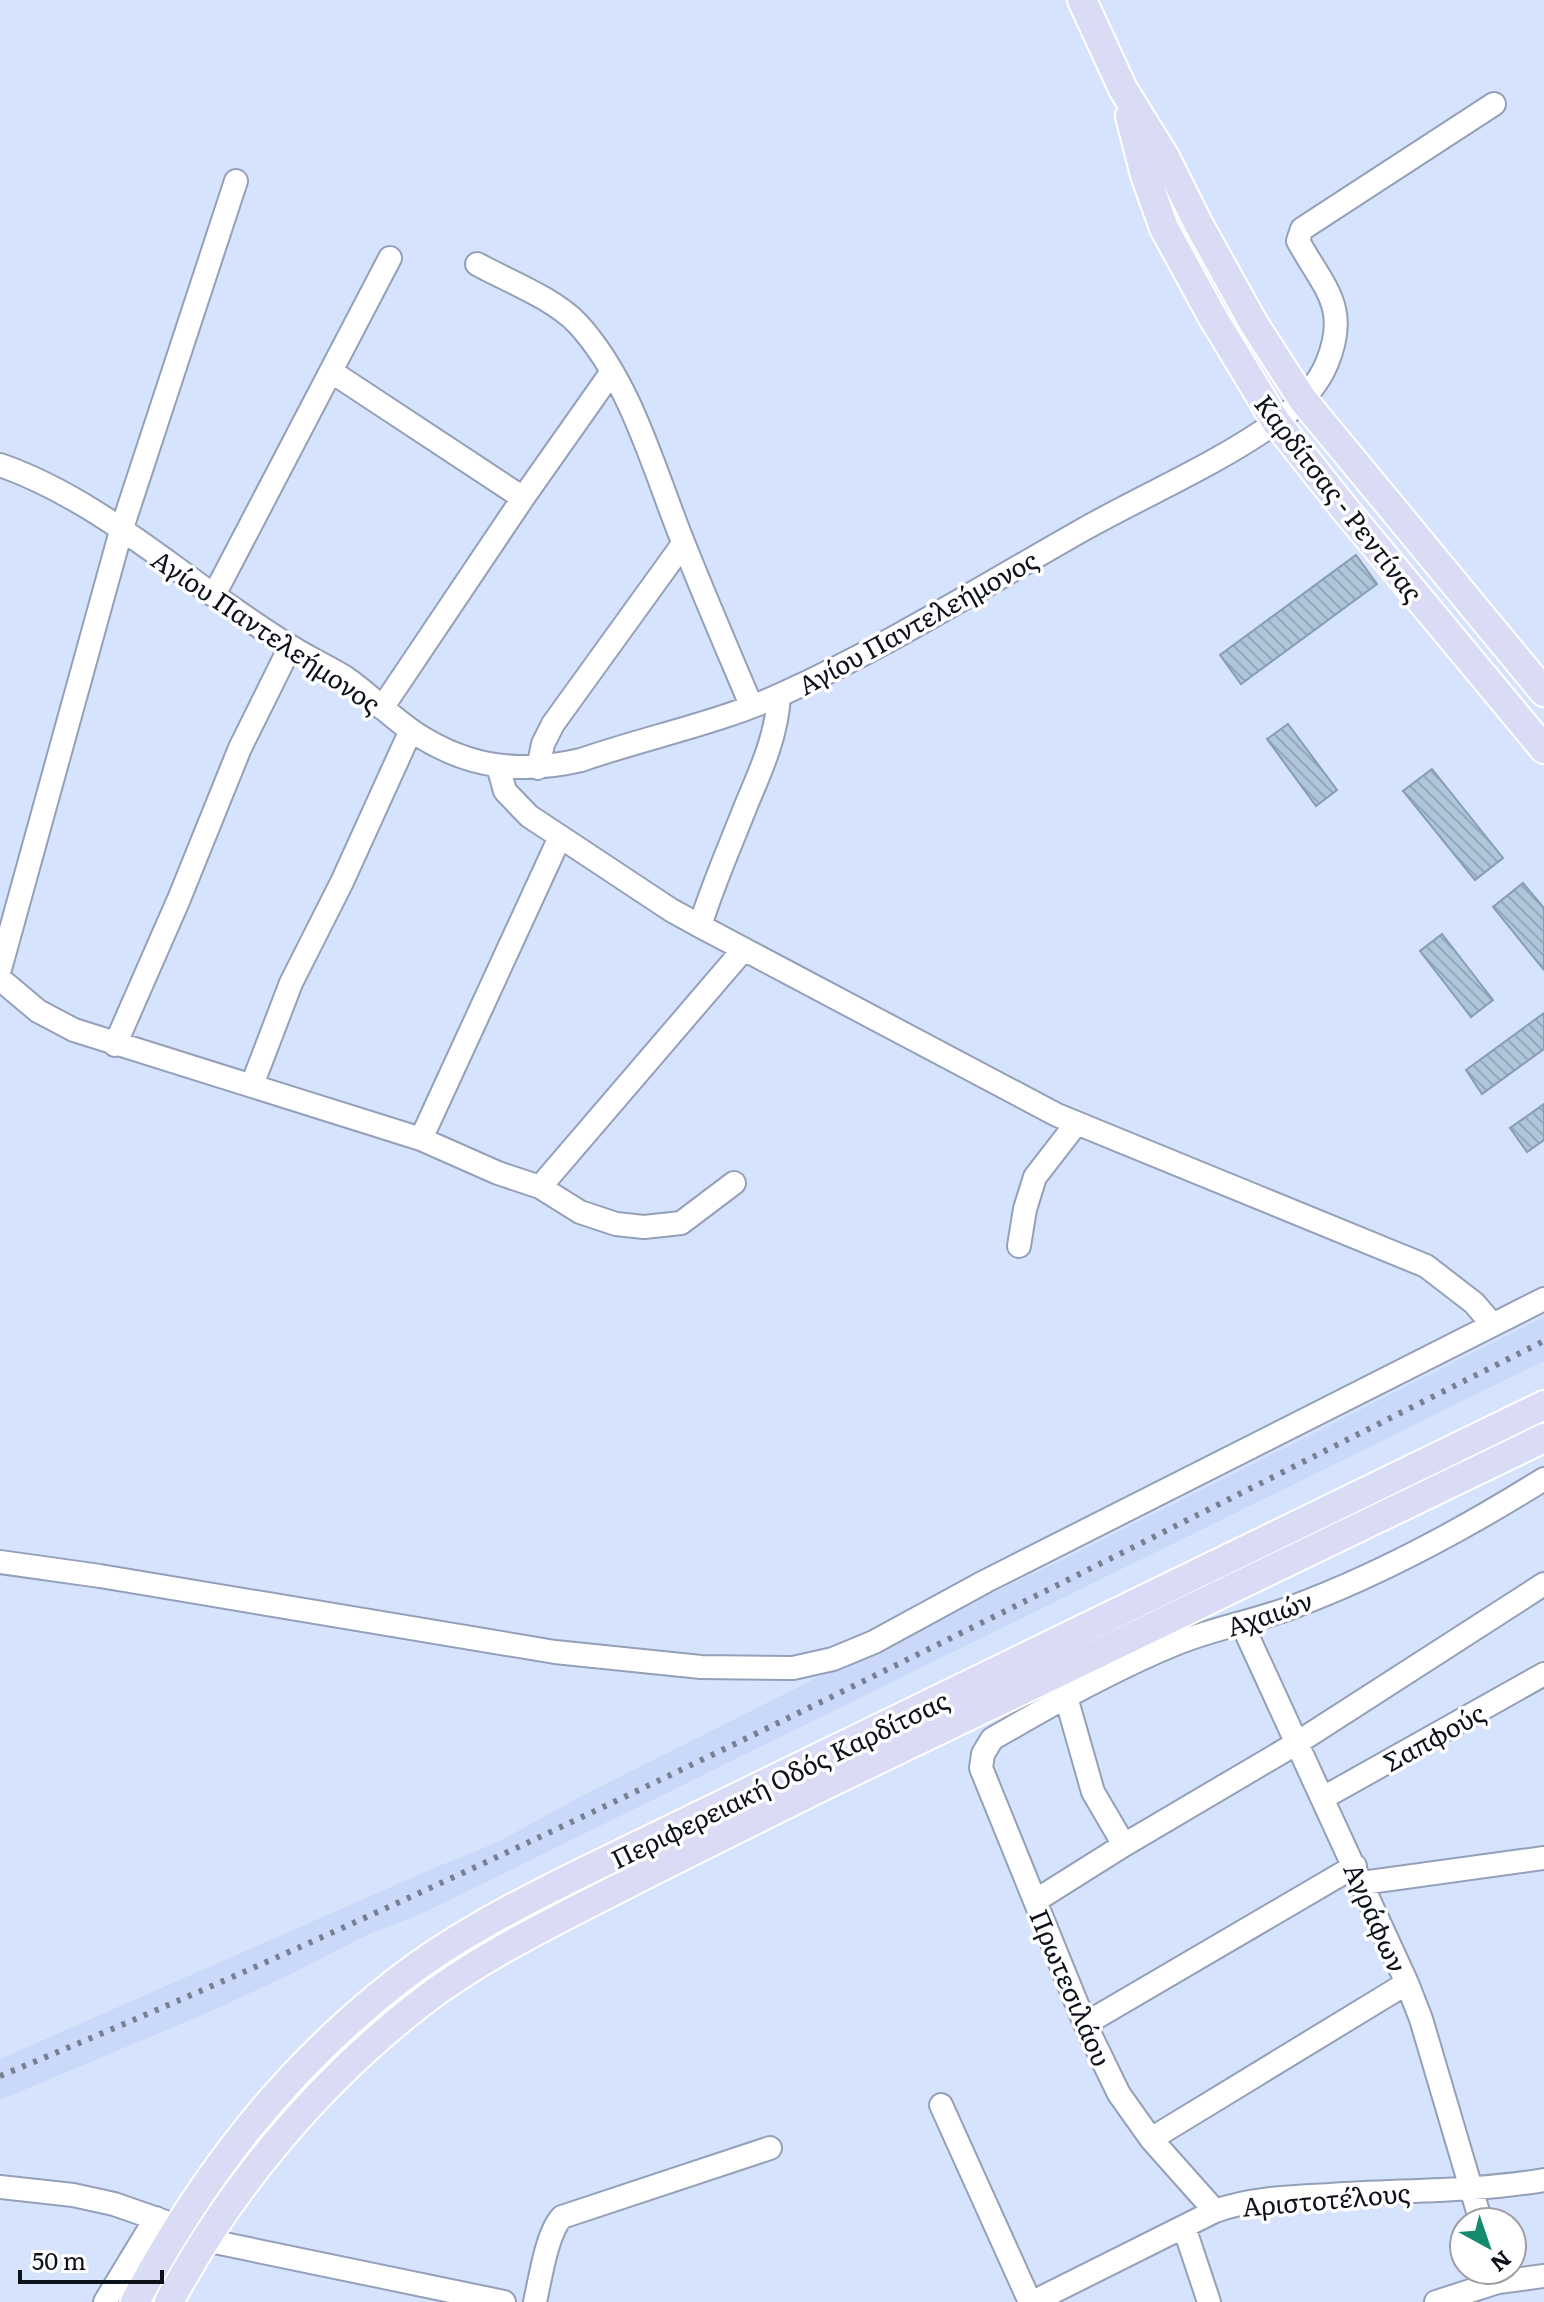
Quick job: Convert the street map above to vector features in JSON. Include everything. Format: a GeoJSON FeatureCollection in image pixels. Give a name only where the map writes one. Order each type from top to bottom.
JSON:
{"type":"FeatureCollection","features":[{"type":"Feature","properties":{"kind":"main road","name":"Καρδίτσας - Ρεντίνας"},"geometry":{"type":"LineString","coordinates":[[1082,0],[1123,89],[1170,165],[1254,324],[1303,400],[1544,692]]}},
{"type":"Feature","properties":{"kind":"main road","name":"Καρδίτσας - Ρεντίνας"},"geometry":{"type":"LineString","coordinates":[[1123,89],[1145,175],[1164,228],[1276,422],[1363,532],[1544,749]]}},
{"type":"Feature","properties":{"kind":"main road","name":"Περιφερειακή Οδός Καρδίτσας"},"geometry":{"type":"LineString","coordinates":[[135,2302],[166,2222],[244,2133],[326,2044],[400,1979],[481,1925],[573,1877],[1544,1405]]}},
{"type":"Feature","properties":{"kind":"main road","name":"Περιφερειακή Οδός Καρδίτσας"},"geometry":{"type":"LineString","coordinates":[[169,2302],[205,2240],[284,2134],[343,2072],[422,2002],[502,1949],[731,1831],[1544,1438]]}},
{"type":"Feature","properties":{"kind":"street","name":"Αγίου Παντελεήμονος"},"geometry":{"type":"LineString","coordinates":[[0,465],[48,484],[290,647],[349,680],[411,730],[453,753],[510,769],[538,768],[581,760],[779,696],[895,638],[1276,422],[1303,400],[1326,364],[1338,325],[1336,307],[1298,241],[1302,229],[1494,104]]}},
{"type":"Feature","properties":{"kind":"street"},"geometry":{"type":"LineString","coordinates":[[0,969],[121,531],[236,181]]}},
{"type":"Feature","properties":{"kind":"street"},"geometry":{"type":"LineString","coordinates":[[214,595],[390,258]]}},
{"type":"Feature","properties":{"kind":"street"},"geometry":{"type":"LineString","coordinates":[[477,264],[561,309],[591,340],[611,373],[649,453],[683,544],[751,705]]}},
{"type":"Feature","properties":{"kind":"street"},"geometry":{"type":"LineString","coordinates":[[332,372],[523,498]]}},
{"type":"Feature","properties":{"kind":"street"},"geometry":{"type":"LineString","coordinates":[[382,708],[611,373]]}},
{"type":"Feature","properties":{"kind":"street"},"geometry":{"type":"LineString","coordinates":[[538,768],[543,744],[553,724],[683,544]]}},
{"type":"Feature","properties":{"kind":"street"},"geometry":{"type":"LineString","coordinates":[[115,1045],[240,748],[290,647]]}},
{"type":"Feature","properties":{"kind":"street"},"geometry":{"type":"LineString","coordinates":[[700,926],[712,887],[769,749],[778,716],[779,696]]}},
{"type":"Feature","properties":{"kind":"street"},"geometry":{"type":"LineString","coordinates":[[252,1085],[291,983],[332,904],[411,730]]}},
{"type":"Feature","properties":{"kind":"street"},"geometry":{"type":"LineString","coordinates":[[498,766],[502,783],[529,816],[671,910],[1076,1124],[1426,1266],[1474,1303],[1493,1325]]}},
{"type":"Feature","properties":{"kind":"street"},"geometry":{"type":"LineString","coordinates":[[421,1139],[560,837]]}},
{"type":"Feature","properties":{"kind":"street"},"geometry":{"type":"LineString","coordinates":[[540,1187],[744,949]]}},
{"type":"Feature","properties":{"kind":"street"},"geometry":{"type":"LineString","coordinates":[[0,979],[52,1020],[115,1045],[421,1139],[498,1173],[540,1187],[568,1206],[598,1219],[644,1227],[681,1223],[734,1183]]}},
{"type":"Feature","properties":{"kind":"street"},"geometry":{"type":"LineString","coordinates":[[1019,1246],[1025,1209],[1035,1177],[1076,1124]]}},
{"type":"Feature","properties":{"kind":"street"},"geometry":{"type":"LineString","coordinates":[[0,1562],[555,1652],[701,1667],[793,1668],[833,1659],[874,1642],[1000,1574],[1544,1299]]}},
{"type":"Feature","properties":{"kind":"street","name":"Αχαιών"},"geometry":{"type":"LineString","coordinates":[[992,1739],[1066,1697],[1180,1642],[1291,1607],[1382,1569],[1481,1518],[1544,1479]]}},
{"type":"Feature","properties":{"kind":"street"},"geometry":{"type":"LineString","coordinates":[[1035,1901],[1297,1743],[1544,1584]]}},
{"type":"Feature","properties":{"kind":"street","name":"Αγράφων"},"geometry":{"type":"LineString","coordinates":[[1242,1624],[1407,1983],[1421,2019],[1476,2206]]}},
{"type":"Feature","properties":{"kind":"street","name":"Σαπφούς"},"geometry":{"type":"LineString","coordinates":[[1323,1798],[1544,1674]]}},
{"type":"Feature","properties":{"kind":"street"},"geometry":{"type":"LineString","coordinates":[[1066,1697],[1093,1792],[1124,1845]]}},
{"type":"Feature","properties":{"kind":"street","name":"Πρωτεσιλάου"},"geometry":{"type":"LineString","coordinates":[[992,1739],[983,1754],[981,1768],[1085,2024],[1119,2094],[1151,2139],[1215,2211]]}},
{"type":"Feature","properties":{"kind":"street"},"geometry":{"type":"LineString","coordinates":[[1085,2024],[1358,1874],[1544,1858]]}},
{"type":"Feature","properties":{"kind":"street"},"geometry":{"type":"LineString","coordinates":[[1151,2139],[1407,1983]]}},
{"type":"Feature","properties":{"kind":"street"},"geometry":{"type":"LineString","coordinates":[[941,2105],[1036,2301]]}},
{"type":"Feature","properties":{"kind":"street"},"geometry":{"type":"LineString","coordinates":[[535,2302],[551,2240],[562,2217],[770,2148]]}},
{"type":"Feature","properties":{"kind":"street","name":"Αριστοτέλους"},"geometry":{"type":"LineString","coordinates":[[1036,2301],[1215,2211],[1249,2202],[1292,2197],[1471,2189],[1544,2180]]}},
{"type":"Feature","properties":{"kind":"street"},"geometry":{"type":"LineString","coordinates":[[0,2187],[73,2195],[114,2204],[166,2222],[105,2302]]}},
{"type":"Feature","properties":{"kind":"street"},"geometry":{"type":"LineString","coordinates":[[1184,2227],[1209,2302]]}},
{"type":"Feature","properties":{"kind":"street"},"geometry":{"type":"LineString","coordinates":[[205,2240],[443,2296],[504,2302]]}},
{"type":"Feature","properties":{"kind":"street"},"geometry":{"type":"LineString","coordinates":[[1436,2302],[1494,2286]]}},
{"type":"Feature","properties":{"kind":"shaded area"},"geometry":{"type":"Polygon","coordinates":[[[1544,1317],[1544,1361],[421,1914],[369,1934],[207,2013],[0,2100],[0,2059],[496,1843],[576,1799],[872,1650],[1068,1557],[1544,1317]]]}},
{"type":"Feature","properties":{"kind":"building"},"geometry":{"type":"Polygon","coordinates":[[[1356,555],[1377,584],[1241,684],[1220,655],[1356,555]]]}},
{"type":"Feature","properties":{"kind":"building"},"geometry":{"type":"Polygon","coordinates":[[[1288,724],[1337,790],[1316,806],[1267,739],[1288,724]]]}},
{"type":"Feature","properties":{"kind":"building"},"geometry":{"type":"Polygon","coordinates":[[[1432,769],[1503,858],[1475,880],[1403,791],[1432,769]]]}},
{"type":"Feature","properties":{"kind":"building"},"geometry":{"type":"Polygon","coordinates":[[[1523,883],[1544,908],[1544,970],[1493,907],[1523,883]]]}},
{"type":"Feature","properties":{"kind":"building"},"geometry":{"type":"Polygon","coordinates":[[[1442,934],[1493,1000],[1471,1017],[1420,951],[1442,934]]]}},
{"type":"Feature","properties":{"kind":"building"},"geometry":{"type":"Polygon","coordinates":[[[1544,1013],[1544,1049],[1482,1094],[1466,1070],[1544,1013]]]}},
{"type":"Feature","properties":{"kind":"building"},"geometry":{"type":"Polygon","coordinates":[[[1544,1104],[1544,1140],[1527,1152],[1510,1128],[1544,1104]]]}},
{"type":"Feature","properties":{"kind":"railway"},"geometry":{"type":"LineString","coordinates":[[0,2076],[197,1993],[586,1815],[778,1723],[1544,1341]]}}]}
